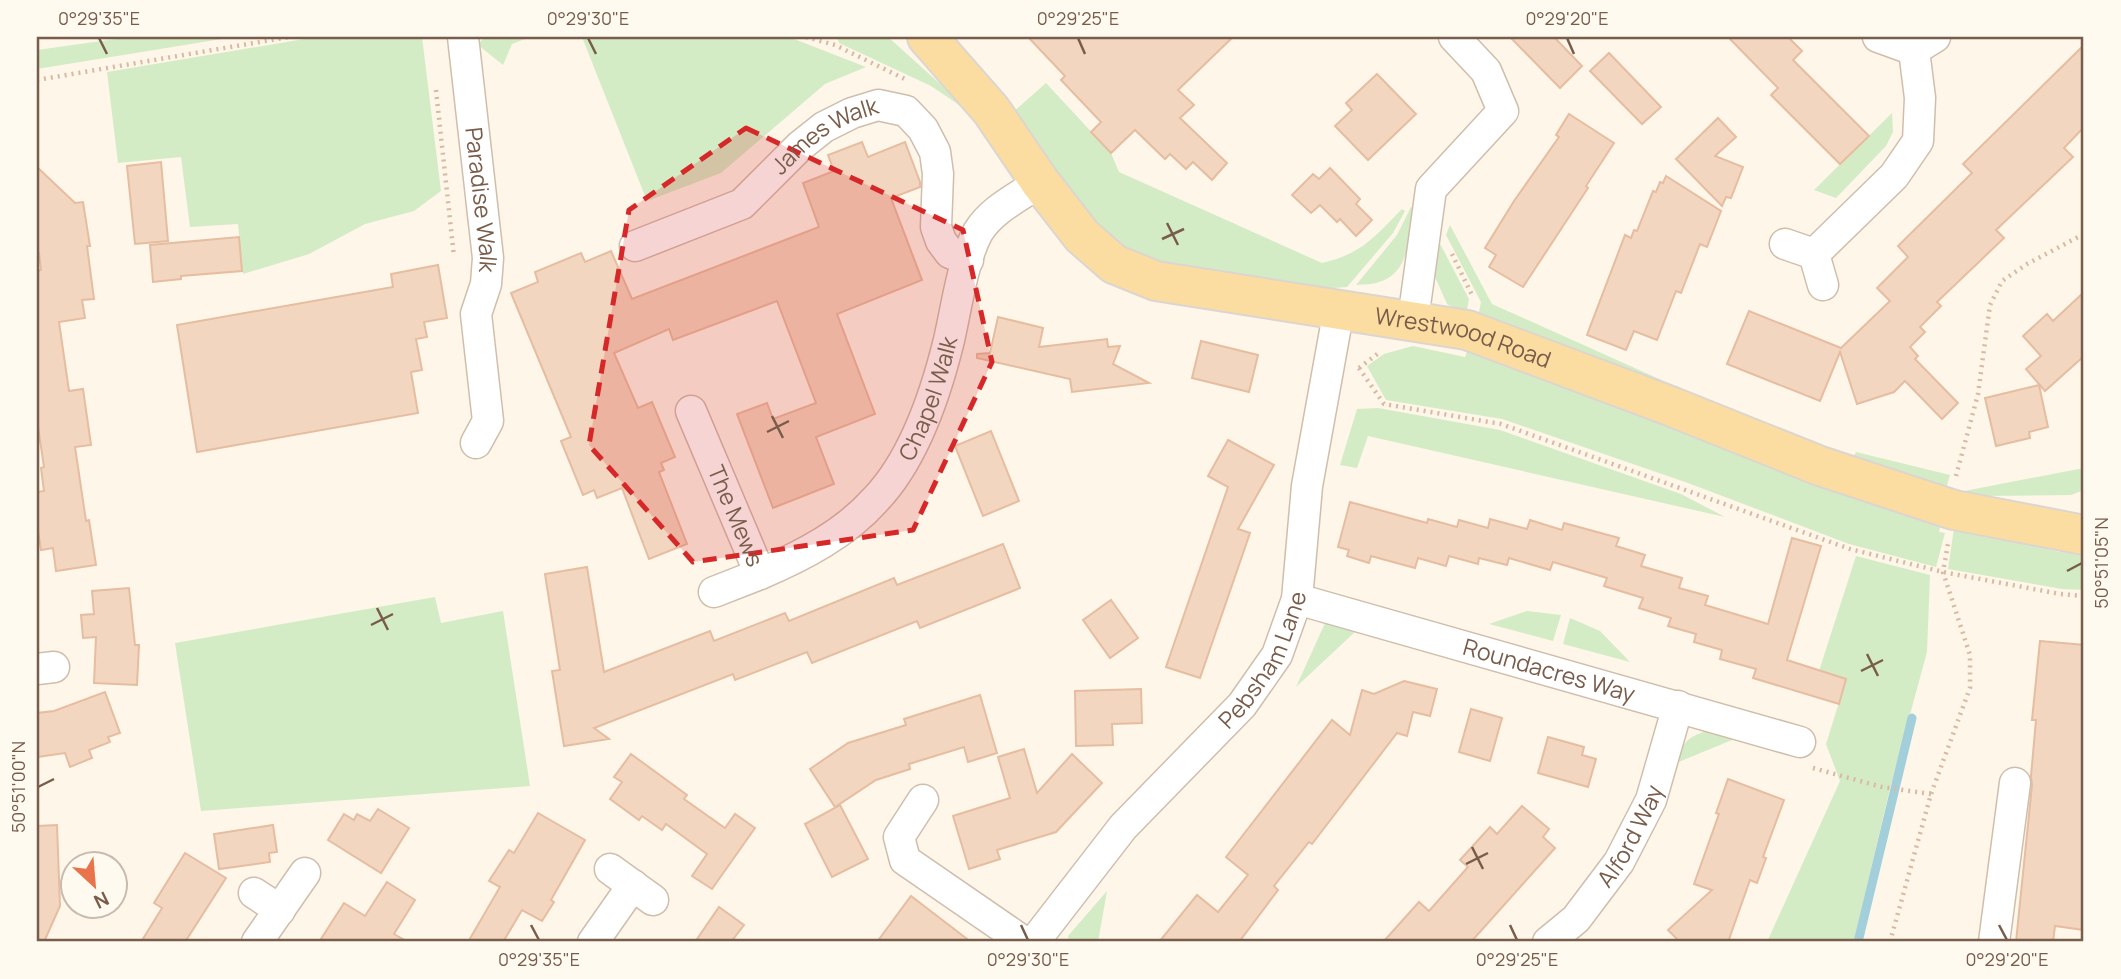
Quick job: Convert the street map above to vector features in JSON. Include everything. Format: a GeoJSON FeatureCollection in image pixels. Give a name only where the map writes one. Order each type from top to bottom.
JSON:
{"type":"FeatureCollection","features":[{"type":"Feature","properties":{"kind":"main road","name":"Wrestwood Road"},"geometry":{"type":"LineString","coordinates":[[927,37],[991,110],[1040,182],[1082,236],[1114,264],[1156,281],[1467,330],[1820,466],[1954,510],[2084,535]]}},
{"type":"Feature","properties":{"kind":"street","name":"Paradise Walk"},"geometry":{"type":"LineString","coordinates":[[463,37],[488,258],[486,284],[476,314],[488,421],[476,443]]}},
{"type":"Feature","properties":{"kind":"street"},"geometry":{"type":"LineString","coordinates":[[1413,320],[1431,189],[1503,111],[1486,71],[1454,37]]}},
{"type":"Feature","properties":{"kind":"street"},"geometry":{"type":"LineString","coordinates":[[1814,254],[1894,176],[1918,141],[1925,43],[1878,37]]}},
{"type":"Feature","properties":{"kind":"street","name":"James Walk"},"geometry":{"type":"LineString","coordinates":[[635,246],[742,204],[800,146],[824,127],[852,113],[878,105],[906,111],[923,128],[935,152],[938,174],[936,227],[950,253],[968,260]]}},
{"type":"Feature","properties":{"kind":"street","name":"Chapel Walk"},"geometry":{"type":"LineString","coordinates":[[760,574],[799,557],[836,534],[877,499],[916,442],[945,358],[968,260],[978,233],[994,213],[1040,182]]}},
{"type":"Feature","properties":{"kind":"street"},"geometry":{"type":"LineString","coordinates":[[1785,244],[1814,254]]}},
{"type":"Feature","properties":{"kind":"street"},"geometry":{"type":"LineString","coordinates":[[1814,254],[1823,285]]}},
{"type":"Feature","properties":{"kind":"street","name":"Pebsham Lane"},"geometry":{"type":"LineString","coordinates":[[1034,942],[1123,827],[1242,705],[1277,655],[1297,599],[1307,486],[1339,309]]}},
{"type":"Feature","properties":{"kind":"street","name":"The Mews"},"geometry":{"type":"LineString","coordinates":[[691,411],[760,574],[714,593]]}},
{"type":"Feature","properties":{"kind":"street","name":"Roundacres Way"},"geometry":{"type":"LineString","coordinates":[[1297,599],[1800,742]]}},
{"type":"Feature","properties":{"kind":"street","name":"Alford Way"},"geometry":{"type":"LineString","coordinates":[[1548,942],[1576,919],[1619,862],[1651,800],[1678,706]]}},
{"type":"Feature","properties":{"kind":"street"},"geometry":{"type":"LineString","coordinates":[[1994,942],[2015,783]]}},
{"type":"Feature","properties":{"kind":"street"},"geometry":{"type":"LineString","coordinates":[[923,800],[899,837],[905,860],[1024,942]]}},
{"type":"Feature","properties":{"kind":"street"},"geometry":{"type":"LineString","coordinates":[[257,942],[305,873]]}},
{"type":"Feature","properties":{"kind":"street"},"geometry":{"type":"LineString","coordinates":[[593,942],[632,885]]}},
{"type":"Feature","properties":{"kind":"street"},"geometry":{"type":"LineString","coordinates":[[254,893],[280,910]]}},
{"type":"Feature","properties":{"kind":"path"},"geometry":{"type":"LineString","coordinates":[[37,80],[289,37]]}},
{"type":"Feature","properties":{"kind":"path"},"geometry":{"type":"LineString","coordinates":[[832,37],[835,45]]}},
{"type":"Feature","properties":{"kind":"path"},"geometry":{"type":"LineString","coordinates":[[435,78],[454,257]]}},
{"type":"Feature","properties":{"kind":"path"},"geometry":{"type":"LineString","coordinates":[[1890,942],[1931,794],[1970,688],[1970,655],[1943,572],[1954,510],[1954,483],[1978,394],[1990,305],[2002,281],[2027,264],[2084,234]]}},
{"type":"Feature","properties":{"kind":"path"},"geometry":{"type":"LineString","coordinates":[[1331,363],[1359,368],[1384,404],[1501,424],[1838,545],[1943,572],[2084,596]]}},
{"type":"Feature","properties":{"kind":"path"},"geometry":{"type":"LineString","coordinates":[[1800,742],[1814,768],[1882,787],[1931,794]]}},
{"type":"Feature","properties":{"kind":"highlighted area"},"geometry":{"type":"Polygon","coordinates":[[[746,128],[963,230],[992,362],[913,530],[693,562],[589,445],[629,210],[746,128]]]}},
{"type":"Feature","properties":{"kind":"green space"},"geometry":{"type":"Polygon","coordinates":[[[130,37],[234,37],[37,69],[37,50],[130,37]]]}},
{"type":"Feature","properties":{"kind":"green space"},"geometry":{"type":"Polygon","coordinates":[[[316,37],[422,37],[441,191],[414,211],[365,224],[309,254],[243,274],[238,224],[190,227],[181,157],[118,163],[107,72],[316,37]]]}},
{"type":"Feature","properties":{"kind":"green space"},"geometry":{"type":"Polygon","coordinates":[[[484,37],[530,37],[512,44],[503,65],[478,45],[484,37]]]}},
{"type":"Feature","properties":{"kind":"green space"},"geometry":{"type":"Polygon","coordinates":[[[582,37],[789,37],[866,67],[825,84],[721,173],[647,201],[582,37]]]}},
{"type":"Feature","properties":{"kind":"green space"},"geometry":{"type":"Polygon","coordinates":[[[837,37],[888,37],[977,117],[931,86],[839,43],[837,37]]]}},
{"type":"Feature","properties":{"kind":"green space"},"geometry":{"type":"Polygon","coordinates":[[[1046,83],[1111,153],[1119,172],[1322,263],[1358,249],[1402,209],[1405,211],[1393,233],[1347,287],[1319,289],[1161,268],[1118,247],[1088,222],[1012,113],[1046,83]]]}},
{"type":"Feature","properties":{"kind":"green space"},"geometry":{"type":"Polygon","coordinates":[[[1892,113],[1893,132],[1886,146],[1836,198],[1814,190],[1892,113]]]}},
{"type":"Feature","properties":{"kind":"green space"},"geometry":{"type":"Polygon","coordinates":[[[1411,207],[1415,209],[1409,241],[1397,271],[1389,278],[1376,283],[1356,285],[1397,235],[1411,207]]]}},
{"type":"Feature","properties":{"kind":"green space"},"geometry":{"type":"Polygon","coordinates":[[[1450,225],[1492,304],[1677,387],[1669,387],[1478,317],[1481,302],[1446,235],[1450,225]]]}},
{"type":"Feature","properties":{"kind":"green space"},"geometry":{"type":"Polygon","coordinates":[[[1436,236],[1469,299],[1466,315],[1447,304],[1435,277],[1431,259],[1436,236]]]}},
{"type":"Feature","properties":{"kind":"green space"},"geometry":{"type":"Polygon","coordinates":[[[1413,346],[1465,357],[1468,349],[1692,432],[1853,498],[1941,523],[1939,532],[1945,533],[1936,567],[1849,544],[1688,483],[1502,419],[1386,400],[1367,366],[1384,354],[1413,346]]]}},
{"type":"Feature","properties":{"kind":"green space"},"geometry":{"type":"Polygon","coordinates":[[[1378,408],[1500,430],[1681,494],[1725,517],[1368,436],[1357,468],[1340,465],[1357,409],[1378,408]]]}},
{"type":"Feature","properties":{"kind":"green space"},"geometry":{"type":"Polygon","coordinates":[[[1856,452],[1950,475],[1946,489],[1853,458],[1856,452]]]}},
{"type":"Feature","properties":{"kind":"green space"},"geometry":{"type":"Polygon","coordinates":[[[2084,468],[2084,490],[2071,495],[1974,496],[1959,492],[2084,468]]]}},
{"type":"Feature","properties":{"kind":"green space"},"geometry":{"type":"Polygon","coordinates":[[[1954,528],[2060,552],[2084,554],[2084,590],[2062,589],[1948,569],[1954,528]]]}},
{"type":"Feature","properties":{"kind":"green space"},"geometry":{"type":"Polygon","coordinates":[[[1856,556],[1930,575],[1927,652],[1889,792],[1854,942],[1767,942],[1840,781],[1826,744],[1846,680],[1819,671],[1856,556]]]}},
{"type":"Feature","properties":{"kind":"green space"},"geometry":{"type":"Polygon","coordinates":[[[435,597],[441,623],[503,611],[530,786],[201,811],[175,643],[435,597]]]}},
{"type":"Feature","properties":{"kind":"green space"},"geometry":{"type":"Polygon","coordinates":[[[1527,611],[1561,615],[1553,641],[1489,624],[1527,611]]]}},
{"type":"Feature","properties":{"kind":"green space"},"geometry":{"type":"Polygon","coordinates":[[[1570,618],[1600,631],[1630,662],[1563,644],[1570,618]]]}},
{"type":"Feature","properties":{"kind":"green space"},"geometry":{"type":"Polygon","coordinates":[[[1326,621],[1357,630],[1296,687],[1326,621]]]}},
{"type":"Feature","properties":{"kind":"green space"},"geometry":{"type":"Polygon","coordinates":[[[1711,730],[1737,738],[1676,763],[1688,740],[1711,730]]]}},
{"type":"Feature","properties":{"kind":"green space"},"geometry":{"type":"Polygon","coordinates":[[[1107,891],[1098,942],[1069,942],[1068,936],[1107,891]]]}},
{"type":"Feature","properties":{"kind":"building"},"geometry":{"type":"Polygon","coordinates":[[[1028,37],[1233,37],[1178,90],[1194,105],[1180,118],[1227,163],[1212,180],[1193,162],[1186,169],[1170,154],[1165,159],[1135,130],[1111,153],[1091,132],[1101,122],[1061,80],[1065,76],[1028,37]]]}},
{"type":"Feature","properties":{"kind":"building"},"geometry":{"type":"Polygon","coordinates":[[[1510,37],[1554,37],[1582,66],[1560,88],[1510,37]]]}},
{"type":"Feature","properties":{"kind":"building"},"geometry":{"type":"Polygon","coordinates":[[[1728,37],[1788,37],[1802,51],[1793,60],[1869,136],[1840,164],[1771,95],[1778,88],[1728,37]]]}},
{"type":"Feature","properties":{"kind":"building"},"geometry":{"type":"Polygon","coordinates":[[[2084,45],[2084,127],[2064,148],[2073,157],[1996,230],[2004,238],[1937,302],[1941,306],[1920,327],[1925,332],[1910,347],[1918,356],[1915,359],[1958,403],[1942,419],[1905,381],[1894,392],[1857,404],[1840,352],[1820,401],[1727,364],[1749,311],[1841,348],[1890,301],[1877,288],[1908,257],[1898,246],[1972,173],[1963,164],[2084,45]]]}},
{"type":"Feature","properties":{"kind":"building"},"geometry":{"type":"Polygon","coordinates":[[[1609,53],[1661,107],[1642,124],[1590,71],[1609,53]]]}},
{"type":"Feature","properties":{"kind":"building"},"geometry":{"type":"Polygon","coordinates":[[[1377,74],[1416,114],[1368,160],[1335,126],[1352,110],[1346,103],[1377,74]]]}},
{"type":"Feature","properties":{"kind":"building"},"geometry":{"type":"Polygon","coordinates":[[[1569,114],[1614,143],[1523,287],[1489,267],[1496,255],[1485,248],[1559,137],[1556,135],[1569,114]]]}},
{"type":"Feature","properties":{"kind":"building"},"geometry":{"type":"Polygon","coordinates":[[[1718,118],[1736,137],[1715,156],[1743,167],[1731,198],[1726,197],[1722,206],[1676,159],[1718,118]]]}},
{"type":"Feature","properties":{"kind":"building"},"geometry":{"type":"Polygon","coordinates":[[[862,142],[868,157],[905,142],[920,182],[920,187],[891,198],[922,280],[837,314],[875,414],[816,437],[834,484],[773,508],[737,414],[767,403],[773,419],[816,403],[777,301],[673,340],[669,329],[614,353],[638,408],[652,402],[675,457],[661,463],[664,470],[659,472],[687,544],[649,559],[622,488],[597,498],[594,490],[583,495],[561,441],[571,437],[511,293],[538,282],[535,272],[581,253],[585,262],[611,251],[632,299],[819,227],[803,183],[834,171],[828,155],[862,142]]]}},
{"type":"Feature","properties":{"kind":"building"},"geometry":{"type":"Polygon","coordinates":[[[161,162],[168,241],[135,244],[127,166],[161,162]]]}},
{"type":"Feature","properties":{"kind":"building"},"geometry":{"type":"Polygon","coordinates":[[[37,167],[75,203],[83,202],[94,299],[82,300],[85,318],[59,322],[69,391],[83,389],[91,445],[75,447],[86,521],[89,520],[96,565],[56,571],[53,548],[41,550],[37,525],[37,492],[44,491],[41,468],[44,467],[37,420],[37,271],[41,270],[37,253],[37,167]]]}},
{"type":"Feature","properties":{"kind":"building"},"geometry":{"type":"Polygon","coordinates":[[[1330,168],[1360,199],[1356,204],[1372,220],[1356,236],[1340,219],[1337,222],[1320,205],[1311,213],[1292,195],[1313,174],[1319,179],[1330,168]]]}},
{"type":"Feature","properties":{"kind":"building"},"geometry":{"type":"Polygon","coordinates":[[[1666,176],[1721,211],[1707,247],[1700,244],[1681,293],[1676,291],[1657,340],[1634,331],[1626,350],[1587,335],[1625,235],[1631,238],[1634,230],[1637,231],[1653,191],[1656,192],[1666,176]]]}},
{"type":"Feature","properties":{"kind":"building"},"geometry":{"type":"Polygon","coordinates":[[[239,237],[242,271],[181,276],[181,279],[153,282],[150,245],[239,237]]]}},
{"type":"Feature","properties":{"kind":"building"},"geometry":{"type":"Polygon","coordinates":[[[438,265],[447,318],[424,322],[427,337],[416,339],[422,370],[411,372],[418,413],[197,452],[177,325],[393,287],[391,274],[438,265]]]}},
{"type":"Feature","properties":{"kind":"building"},"geometry":{"type":"Polygon","coordinates":[[[2084,292],[2084,356],[2045,391],[2026,369],[2041,356],[2023,336],[2047,314],[2053,321],[2084,292]]]}},
{"type":"Feature","properties":{"kind":"building"},"geometry":{"type":"Polygon","coordinates":[[[998,317],[1043,328],[1039,347],[1107,339],[1108,347],[1120,346],[1113,364],[1149,383],[1072,392],[1070,379],[977,358],[977,354],[990,353],[998,317]]]}},
{"type":"Feature","properties":{"kind":"building"},"geometry":{"type":"Polygon","coordinates":[[[1201,341],[1258,355],[1249,392],[1192,378],[1201,341]]]}},
{"type":"Feature","properties":{"kind":"building"},"geometry":{"type":"Polygon","coordinates":[[[2039,385],[2048,427],[2029,432],[2030,438],[1996,446],[1985,398],[2039,385]]]}},
{"type":"Feature","properties":{"kind":"building"},"geometry":{"type":"Polygon","coordinates":[[[991,431],[1019,501],[983,516],[955,446],[991,431]]]}},
{"type":"Feature","properties":{"kind":"building"},"geometry":{"type":"Polygon","coordinates":[[[1228,440],[1274,465],[1238,529],[1250,533],[1200,678],[1166,667],[1228,487],[1208,476],[1228,440]]]}},
{"type":"Feature","properties":{"kind":"building"},"geometry":{"type":"Polygon","coordinates":[[[1350,502],[1427,523],[1428,519],[1457,527],[1459,520],[1488,528],[1490,519],[1527,529],[1530,520],[1562,530],[1564,523],[1619,538],[1616,546],[1645,555],[1641,566],[1682,578],[1679,588],[1708,596],[1705,605],[1768,624],[1792,538],[1821,546],[1787,660],[1846,679],[1839,704],[1753,678],[1756,669],[1720,659],[1722,650],[1694,642],[1696,634],[1668,626],[1671,618],[1639,608],[1643,598],[1604,586],[1607,578],[1553,562],[1550,570],[1509,558],[1507,565],[1479,558],[1478,564],[1449,556],[1446,566],[1418,558],[1415,568],[1371,556],[1369,563],[1347,556],[1349,550],[1338,547],[1350,502]]]}},
{"type":"Feature","properties":{"kind":"building"},"geometry":{"type":"Polygon","coordinates":[[[1003,544],[1020,588],[920,628],[917,621],[812,663],[807,652],[735,680],[733,674],[594,728],[609,739],[564,746],[552,671],[560,670],[545,574],[587,567],[604,672],[710,631],[714,641],[785,613],[789,621],[894,578],[897,585],[1003,544]]]}},
{"type":"Feature","properties":{"kind":"building"},"geometry":{"type":"Polygon","coordinates":[[[129,588],[135,645],[139,645],[137,685],[94,683],[96,637],[83,638],[81,615],[94,614],[92,591],[129,588]]]}},
{"type":"Feature","properties":{"kind":"building"},"geometry":{"type":"Polygon","coordinates":[[[1111,600],[1138,638],[1110,658],[1083,620],[1111,600]]]}},
{"type":"Feature","properties":{"kind":"building"},"geometry":{"type":"Polygon","coordinates":[[[2040,641],[2084,645],[2084,930],[2055,926],[2053,942],[2016,942],[2032,785],[2036,720],[2032,720],[2040,641]]]}},
{"type":"Feature","properties":{"kind":"building"},"geometry":{"type":"Polygon","coordinates":[[[1404,681],[1437,689],[1430,716],[1413,712],[1407,736],[1397,733],[1312,844],[1309,842],[1274,886],[1278,890],[1239,942],[1159,942],[1197,895],[1218,912],[1248,875],[1226,857],[1332,720],[1350,735],[1362,690],[1374,694],[1404,681]]]}},
{"type":"Feature","properties":{"kind":"building"},"geometry":{"type":"Polygon","coordinates":[[[1141,689],[1142,723],[1112,724],[1113,745],[1076,746],[1075,691],[1141,689]]]}},
{"type":"Feature","properties":{"kind":"building"},"geometry":{"type":"Polygon","coordinates":[[[105,692],[120,733],[108,737],[110,742],[89,750],[92,758],[70,767],[65,753],[37,757],[37,713],[54,711],[105,692]]]}},
{"type":"Feature","properties":{"kind":"building"},"geometry":{"type":"Polygon","coordinates":[[[980,695],[997,753],[968,762],[964,747],[909,764],[910,769],[876,780],[835,807],[810,769],[848,743],[906,725],[904,719],[980,695]]]}},
{"type":"Feature","properties":{"kind":"building"},"geometry":{"type":"Polygon","coordinates":[[[1471,709],[1502,718],[1490,761],[1459,752],[1471,709]]]}},
{"type":"Feature","properties":{"kind":"building"},"geometry":{"type":"Polygon","coordinates":[[[1548,737],[1584,747],[1582,755],[1596,759],[1588,787],[1538,773],[1548,737]]]}},
{"type":"Feature","properties":{"kind":"building"},"geometry":{"type":"Polygon","coordinates":[[[1024,749],[1037,793],[1072,754],[1102,783],[1056,832],[997,850],[1000,859],[969,869],[953,816],[1010,798],[998,757],[1024,749]]]}},
{"type":"Feature","properties":{"kind":"building"},"geometry":{"type":"Polygon","coordinates":[[[631,754],[687,795],[684,799],[725,828],[735,814],[755,828],[712,889],[692,876],[707,854],[666,824],[662,830],[642,816],[639,820],[610,799],[622,782],[614,777],[631,754]]]}},
{"type":"Feature","properties":{"kind":"building"},"geometry":{"type":"Polygon","coordinates":[[[1728,779],[1784,800],[1763,857],[1766,858],[1757,883],[1750,880],[1728,942],[1680,942],[1668,930],[1712,890],[1694,884],[1719,814],[1716,813],[1728,779]]]}},
{"type":"Feature","properties":{"kind":"building"},"geometry":{"type":"Polygon","coordinates":[[[840,805],[868,859],[832,877],[805,824],[840,805]]]}},
{"type":"Feature","properties":{"kind":"building"},"geometry":{"type":"Polygon","coordinates":[[[1522,806],[1549,829],[1543,837],[1555,848],[1471,942],[1383,942],[1419,902],[1429,911],[1468,867],[1460,860],[1490,827],[1497,834],[1522,806]]]}},
{"type":"Feature","properties":{"kind":"building"},"geometry":{"type":"Polygon","coordinates":[[[378,809],[409,828],[381,873],[328,840],[344,814],[354,820],[357,814],[370,821],[378,809]]]}},
{"type":"Feature","properties":{"kind":"building"},"geometry":{"type":"Polygon","coordinates":[[[538,813],[585,840],[551,900],[554,902],[542,921],[522,910],[503,942],[468,942],[500,887],[489,881],[509,850],[514,853],[538,813]]]}},
{"type":"Feature","properties":{"kind":"building"},"geometry":{"type":"Polygon","coordinates":[[[57,825],[60,906],[44,942],[37,942],[37,826],[57,825]]]}},
{"type":"Feature","properties":{"kind":"building"},"geometry":{"type":"Polygon","coordinates":[[[273,825],[277,852],[269,853],[270,862],[219,869],[214,834],[273,825]]]}},
{"type":"Feature","properties":{"kind":"building"},"geometry":{"type":"Polygon","coordinates":[[[185,853],[226,878],[185,942],[141,942],[162,908],[154,903],[185,853]]]}},
{"type":"Feature","properties":{"kind":"building"},"geometry":{"type":"Polygon","coordinates":[[[387,882],[415,900],[394,934],[408,942],[319,942],[344,903],[365,916],[387,882]]]}},
{"type":"Feature","properties":{"kind":"building"},"geometry":{"type":"Polygon","coordinates":[[[911,896],[971,942],[877,942],[911,896]]]}},
{"type":"Feature","properties":{"kind":"building"},"geometry":{"type":"Polygon","coordinates":[[[719,907],[744,925],[731,942],[695,942],[719,907]]]}},
{"type":"Feature","properties":{"kind":"waterway"},"geometry":{"type":"LineString","coordinates":[[1858,942],[1912,718]]}}]}
